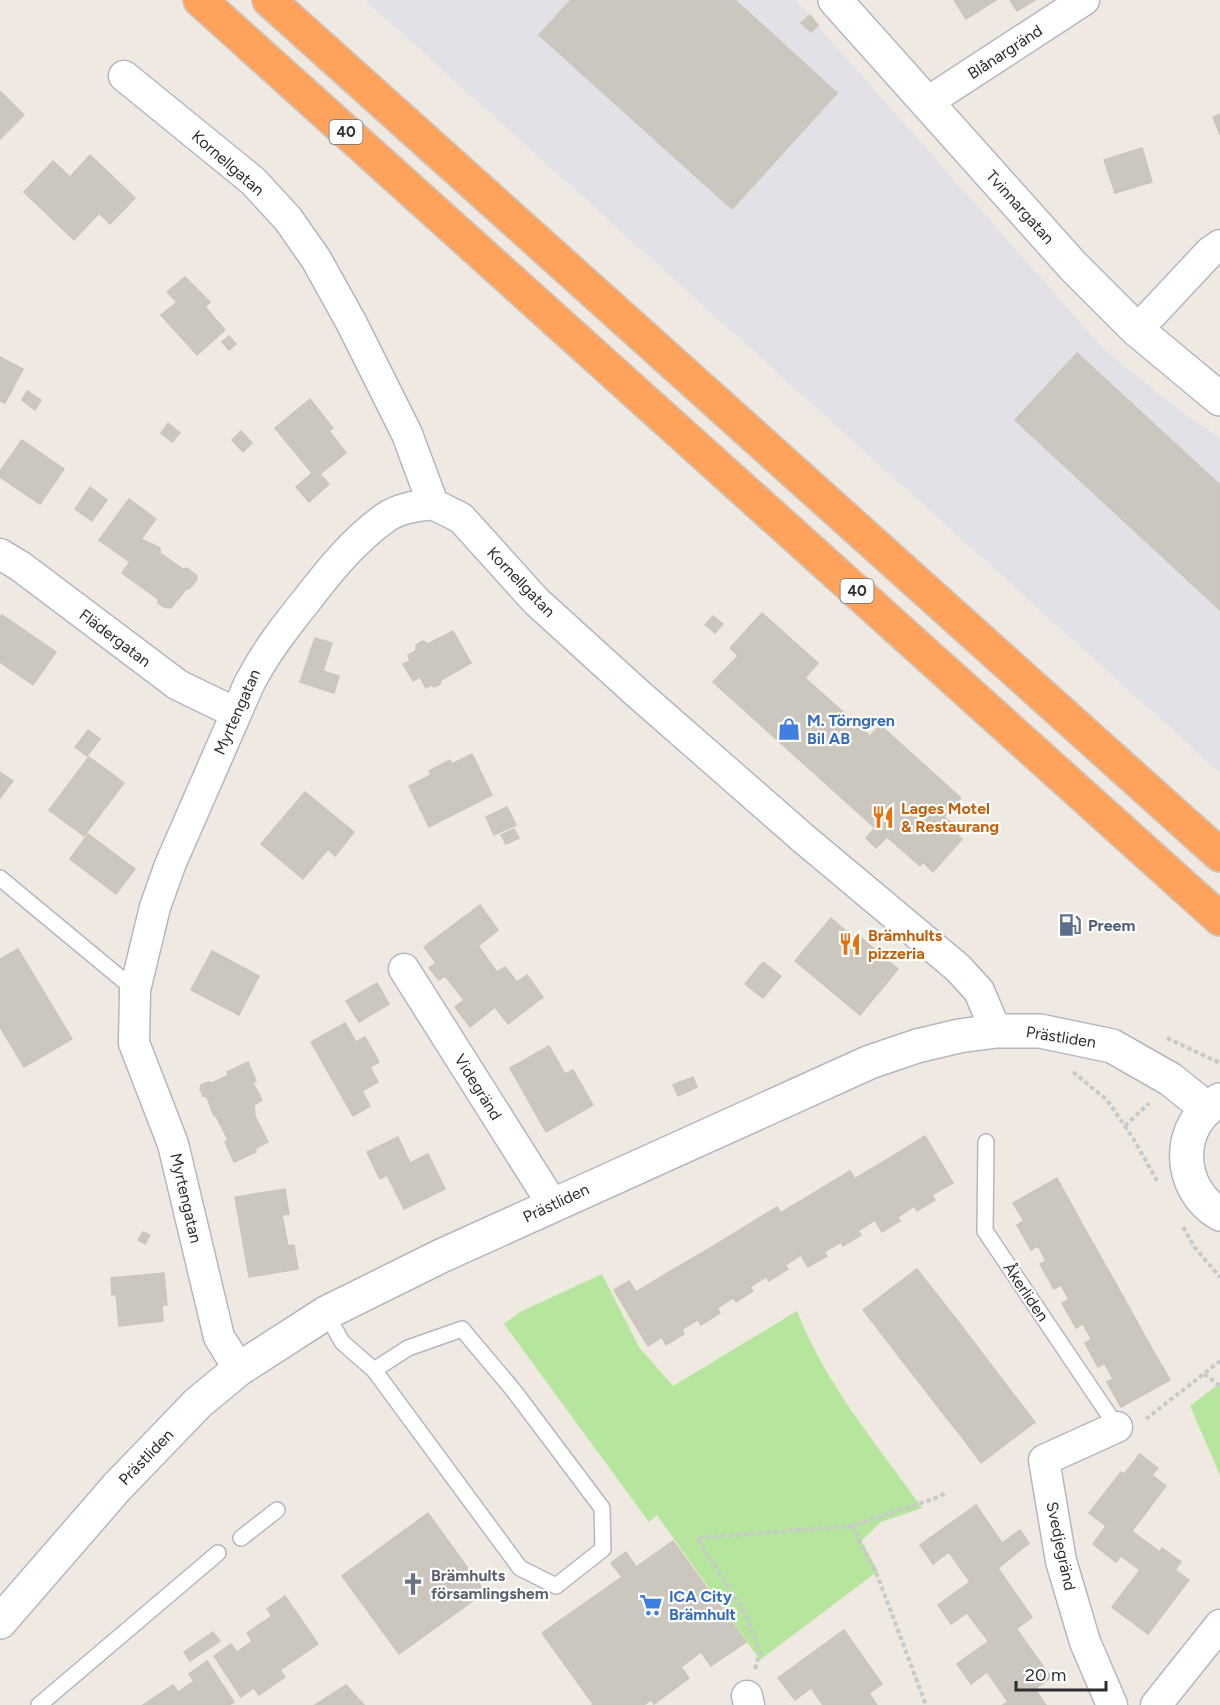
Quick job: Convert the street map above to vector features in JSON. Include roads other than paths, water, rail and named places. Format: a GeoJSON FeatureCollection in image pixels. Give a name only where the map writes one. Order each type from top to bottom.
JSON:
{"type":"FeatureCollection","features":[{"type":"Feature","properties":{"kind":"highway","name":"40"},"geometry":{"type":"LineString","coordinates":[[200,0],[1220,919]]}},
{"type":"Feature","properties":{"kind":"highway"},"geometry":{"type":"LineString","coordinates":[[269,0],[1220,855]]}},
{"type":"Feature","properties":{"kind":"street","name":"Tvinnargatan"},"geometry":{"type":"LineString","coordinates":[[834,0],[1073,266],[1137,330],[1220,399]]}},
{"type":"Feature","properties":{"kind":"street","name":"Blånargränd"},"geometry":{"type":"LineString","coordinates":[[926,103],[1084,0]]}},
{"type":"Feature","properties":{"kind":"street","name":"Kornellgatan"},"geometry":{"type":"LineString","coordinates":[[124,76],[253,181],[288,219],[316,259],[351,322],[407,434],[433,504],[461,518],[536,601],[627,684],[804,839],[958,968],[979,991],[996,1031]]}},
{"type":"Feature","properties":{"kind":"street"},"geometry":{"type":"LineString","coordinates":[[1137,330],[1210,252],[1220,245]]}},
{"type":"Feature","properties":{"kind":"street","name":"Myrtengatan"},"geometry":{"type":"LineString","coordinates":[[239,1369],[219,1338],[173,1144],[134,1043],[135,990],[155,907],[170,865],[236,712],[263,657],[327,573],[348,551],[386,517],[406,508],[433,504]]}},
{"type":"Feature","properties":{"kind":"street","name":"Flädergatan"},"geometry":{"type":"LineString","coordinates":[[0,554],[20,566],[178,685],[236,712]]}},
{"type":"Feature","properties":{"kind":"street","name":"Videgränd"},"geometry":{"type":"LineString","coordinates":[[404,969],[553,1205]]}},
{"type":"Feature","properties":{"kind":"street","name":"Prästliden"},"geometry":{"type":"LineString","coordinates":[[0,1622],[117,1486],[198,1403],[239,1369],[326,1313],[441,1256],[870,1062],[959,1036],[996,1031],[1040,1031],[1112,1046],[1170,1079],[1195,1099],[1213,1105]]}},
{"type":"Feature","properties":{"kind":"street"},"geometry":{"type":"LineString","coordinates":[[1213,1105],[1191,1131],[1186,1155],[1187,1168],[1196,1191],[1203,1201],[1220,1214]]}},
{"type":"Feature","properties":{"kind":"street","name":"Svedjegränd"},"geometry":{"type":"LineString","coordinates":[[1112,1705],[1085,1642],[1061,1561],[1044,1460],[1117,1427]]}},
{"type":"Feature","properties":{"kind":"street"},"geometry":{"type":"LineString","coordinates":[[1156,1705],[1220,1625]]}},
{"type":"Feature","properties":{"kind":"lane"},"geometry":{"type":"LineString","coordinates":[[0,878],[135,990]]}},
{"type":"Feature","properties":{"kind":"lane","name":"Åkerliden"},"geometry":{"type":"LineString","coordinates":[[986,1142],[984,1231],[1117,1427]]}},
{"type":"Feature","properties":{"kind":"lane"},"geometry":{"type":"LineString","coordinates":[[326,1313],[342,1342],[374,1370],[519,1568],[556,1586],[603,1549],[602,1508],[514,1391],[462,1329],[408,1348],[374,1370]]}},
{"type":"Feature","properties":{"kind":"lane"},"geometry":{"type":"LineString","coordinates":[[241,1538],[277,1510]]}},
{"type":"Feature","properties":{"kind":"lane"},"geometry":{"type":"LineString","coordinates":[[39,1705],[218,1553]]}},
{"type":"Feature","properties":{"kind":"place","name":"M. Törngren Bil AB"},"geometry":{"type":"Point","coordinates":[789,729]}},
{"type":"Feature","properties":{"kind":"place","name":"Lages Motel & Restaurang"},"geometry":{"type":"Point","coordinates":[883,817]}},
{"type":"Feature","properties":{"kind":"place","name":"Preem"},"geometry":{"type":"Point","coordinates":[1070,925]}},
{"type":"Feature","properties":{"kind":"place","name":"Brämhults pizzeria"},"geometry":{"type":"Point","coordinates":[850,944]}},
{"type":"Feature","properties":{"kind":"place","name":"Brämhults församlingshem"},"geometry":{"type":"Point","coordinates":[413,1584]}},
{"type":"Feature","properties":{"kind":"place","name":"ICA City Brämhult"},"geometry":{"type":"Point","coordinates":[651,1605]}}]}
